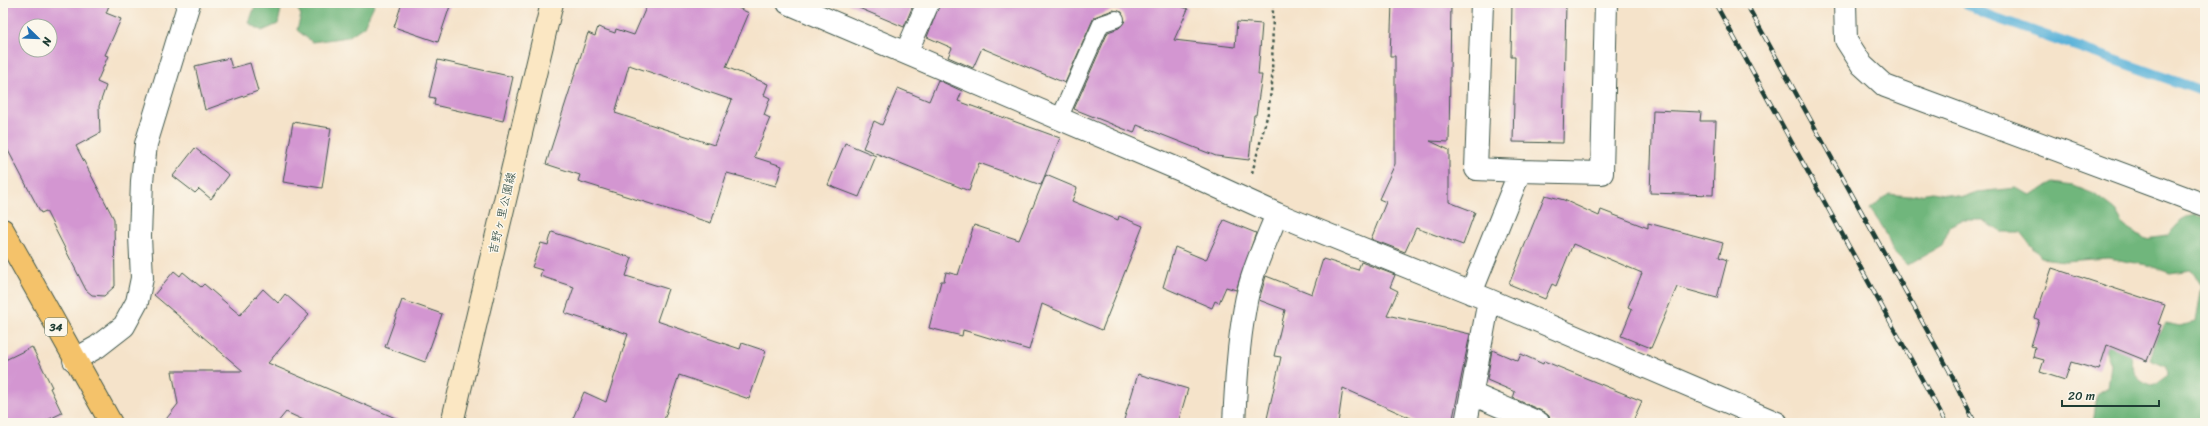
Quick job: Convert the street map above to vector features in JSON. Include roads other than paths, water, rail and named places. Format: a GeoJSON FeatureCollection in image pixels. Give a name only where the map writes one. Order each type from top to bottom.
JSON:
{"type":"FeatureCollection","features":[{"type":"Feature","properties":{"kind":"highway","name":"34"},"geometry":{"type":"LineString","coordinates":[[3,230],[74,360],[111,423]]}},
{"type":"Feature","properties":{"kind":"main road","name":"吉野ヶ里公園線"},"geometry":{"type":"LineString","coordinates":[[452,423],[552,3]]}},
{"type":"Feature","properties":{"kind":"street"},"geometry":{"type":"LineString","coordinates":[[74,360],[97,347],[124,326],[137,302],[142,278],[140,236],[142,181],[146,144],[189,3]]}},
{"type":"Feature","properties":{"kind":"street"},"geometry":{"type":"LineString","coordinates":[[788,3],[810,7],[906,53],[1245,198],[1277,214],[1480,296],[1777,423]]}},
{"type":"Feature","properties":{"kind":"street"},"geometry":{"type":"LineString","coordinates":[[906,53],[928,3]]}},
{"type":"Feature","properties":{"kind":"street"},"geometry":{"type":"LineString","coordinates":[[1482,3],[1476,170],[1602,173],[1606,3]]}},
{"type":"Feature","properties":{"kind":"street"},"geometry":{"type":"LineString","coordinates":[[1845,3],[1846,40],[1862,65],[1885,86],[2205,205]]}},
{"type":"Feature","properties":{"kind":"street"},"geometry":{"type":"LineString","coordinates":[[1466,423],[1472,394],[1480,296],[1520,171]]}},
{"type":"Feature","properties":{"kind":"street"},"geometry":{"type":"LineString","coordinates":[[1234,423],[1236,377],[1245,306],[1255,271],[1277,214]]}},
{"type":"Feature","properties":{"kind":"street"},"geometry":{"type":"LineString","coordinates":[[1472,394],[1539,423]]}},
{"type":"Feature","properties":{"kind":"lane"},"geometry":{"type":"LineString","coordinates":[[1060,119],[1102,24],[1116,19]]}},
{"type":"Feature","properties":{"kind":"waterway"},"geometry":{"type":"LineString","coordinates":[[1966,3],[1982,13],[2205,92]]}},
{"type":"Feature","properties":{"kind":"railway"},"geometry":{"type":"LineString","coordinates":[[1715,3],[1946,423]]}},
{"type":"Feature","properties":{"kind":"railway"},"geometry":{"type":"LineString","coordinates":[[1746,3],[1949,370],[1975,423]]}}]}
